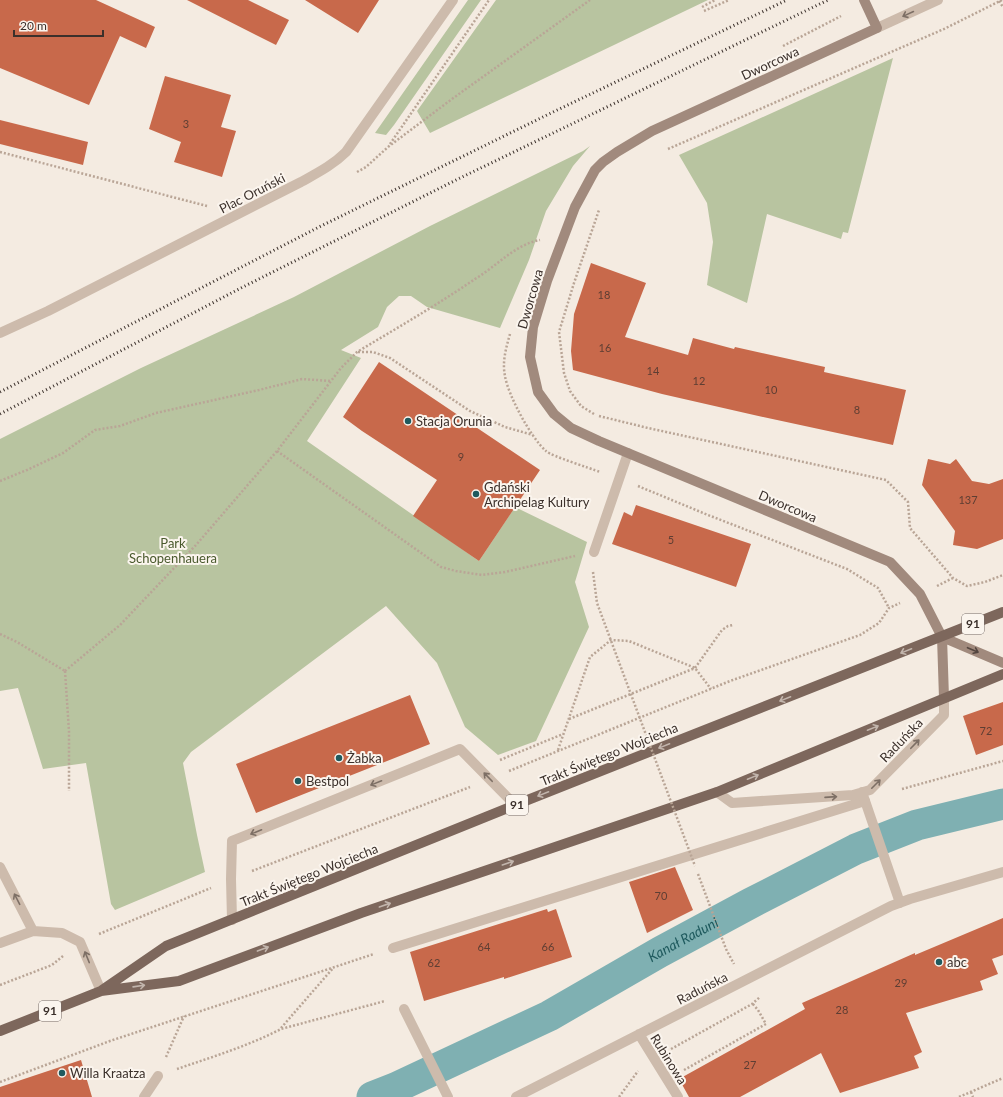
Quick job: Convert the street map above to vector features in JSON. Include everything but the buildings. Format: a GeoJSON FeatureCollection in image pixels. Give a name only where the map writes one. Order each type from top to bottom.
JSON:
{"type":"FeatureCollection","features":[{"type":"Feature","properties":{"kind":"main road","name":"Trakt Świętego Wojciecha"},"geometry":{"type":"LineString","coordinates":[[0,1031],[101,991],[166,946],[515,805],[1003,612]]}},
{"type":"Feature","properties":{"kind":"main road","name":"Trakt Świętego Wojciecha"},"geometry":{"type":"LineString","coordinates":[[101,991],[179,981],[361,913],[717,792],[1003,674]]}},
{"type":"Feature","properties":{"kind":"street","name":"Plac Oruński"},"geometry":{"type":"LineString","coordinates":[[0,333],[48,311],[322,171],[346,152],[453,0]]}},
{"type":"Feature","properties":{"kind":"street"},"geometry":{"type":"LineString","coordinates":[[864,0],[877,28],[938,0]]}},
{"type":"Feature","properties":{"kind":"street","name":"Dworcowa"},"geometry":{"type":"LineString","coordinates":[[877,28],[652,131],[603,162],[595,170],[575,207],[547,282],[533,327],[530,357],[538,392],[554,414],[571,428],[599,442],[890,562],[920,594],[942,637],[944,698]]}},
{"type":"Feature","properties":{"kind":"street"},"geometry":{"type":"LineString","coordinates":[[594,552],[628,453]]}},
{"type":"Feature","properties":{"kind":"street"},"geometry":{"type":"LineString","coordinates":[[942,637],[1003,663]]}},
{"type":"Feature","properties":{"kind":"street","name":"Raduńska"},"geometry":{"type":"LineString","coordinates":[[717,792],[732,803],[853,795],[864,797],[944,715],[944,698]]}},
{"type":"Feature","properties":{"kind":"street"},"geometry":{"type":"LineString","coordinates":[[232,920],[232,841],[460,749],[515,805]]}},
{"type":"Feature","properties":{"kind":"street"},"geometry":{"type":"LineString","coordinates":[[393,948],[864,797],[900,903]]}},
{"type":"Feature","properties":{"kind":"street"},"geometry":{"type":"LineString","coordinates":[[0,867],[33,931]]}},
{"type":"Feature","properties":{"kind":"street","name":"Raduńska"},"geometry":{"type":"LineString","coordinates":[[516,1097],[891,906],[1003,872]]}},
{"type":"Feature","properties":{"kind":"street"},"geometry":{"type":"LineString","coordinates":[[0,943],[33,931],[62,934],[80,942],[101,991]]}},
{"type":"Feature","properties":{"kind":"street"},"geometry":{"type":"LineString","coordinates":[[404,1009],[448,1096]]}},
{"type":"Feature","properties":{"kind":"street","name":"Rubinowa"},"geometry":{"type":"LineString","coordinates":[[639,1034],[678,1097]]}},
{"type":"Feature","properties":{"kind":"street"},"geometry":{"type":"LineString","coordinates":[[144,1097],[158,1076]]}},
{"type":"Feature","properties":{"kind":"path"},"geometry":{"type":"LineString","coordinates":[[388,147],[489,0]]}},
{"type":"Feature","properties":{"kind":"path"},"geometry":{"type":"LineString","coordinates":[[354,173],[366,167],[388,147],[590,0]]}},
{"type":"Feature","properties":{"kind":"path"},"geometry":{"type":"LineString","coordinates":[[702,7],[716,0]]}},
{"type":"Feature","properties":{"kind":"path"},"geometry":{"type":"LineString","coordinates":[[704,11],[729,0]]}},
{"type":"Feature","properties":{"kind":"path"},"geometry":{"type":"LineString","coordinates":[[666,150],[944,29],[1000,1],[1003,7]]}},
{"type":"Feature","properties":{"kind":"path"},"geometry":{"type":"LineString","coordinates":[[779,48],[841,16]]}},
{"type":"Feature","properties":{"kind":"path"},"geometry":{"type":"LineString","coordinates":[[0,152],[239,214]]}},
{"type":"Feature","properties":{"kind":"path"},"geometry":{"type":"LineString","coordinates":[[601,203],[559,332],[564,373],[570,391],[581,406],[597,416],[886,480],[908,502],[910,528],[954,578],[968,586],[985,582],[1003,575]]}},
{"type":"Feature","properties":{"kind":"path"},"geometry":{"type":"LineString","coordinates":[[65,672],[120,625],[196,545],[278,451],[341,368],[357,352],[471,282],[510,253],[530,242],[545,239]]}},
{"type":"Feature","properties":{"kind":"path"},"geometry":{"type":"LineString","coordinates":[[0,985],[52,965],[80,942],[231,879],[489,779],[730,681],[860,635],[879,623],[889,608],[878,588],[847,569],[546,452],[533,435],[511,396],[505,376],[504,354],[511,331]]}},
{"type":"Feature","properties":{"kind":"path"},"geometry":{"type":"LineString","coordinates":[[357,352],[374,352],[390,358],[470,411],[505,427],[533,435]]}},
{"type":"Feature","properties":{"kind":"path"},"geometry":{"type":"LineString","coordinates":[[0,480],[27,470],[63,453],[95,430],[120,426],[156,413],[302,379],[331,381]]}},
{"type":"Feature","properties":{"kind":"path"},"geometry":{"type":"LineString","coordinates":[[278,451],[441,567],[456,572],[482,575],[505,572],[594,552],[593,572],[597,603],[695,866]]}},
{"type":"Feature","properties":{"kind":"path"},"geometry":{"type":"LineString","coordinates":[[568,719],[695,668],[722,630],[733,625]]}},
{"type":"Feature","properties":{"kind":"path"},"geometry":{"type":"LineString","coordinates":[[0,634],[65,672]]}},
{"type":"Feature","properties":{"kind":"path"},"geometry":{"type":"LineString","coordinates":[[558,751],[590,658],[611,640],[629,641],[695,668],[712,689]]}},
{"type":"Feature","properties":{"kind":"path"},"geometry":{"type":"LineString","coordinates":[[65,672],[70,791]]}},
{"type":"Feature","properties":{"kind":"path"},"geometry":{"type":"LineString","coordinates":[[479,768],[563,734]]}},
{"type":"Feature","properties":{"kind":"path"},"geometry":{"type":"LineString","coordinates":[[899,790],[1003,760]]}},
{"type":"Feature","properties":{"kind":"path"},"geometry":{"type":"LineString","coordinates":[[667,1080],[766,1024],[758,1010],[752,1004],[726,949],[702,885]]}},
{"type":"Feature","properties":{"kind":"path"},"geometry":{"type":"LineString","coordinates":[[0,1082],[110,1041],[393,948]]}},
{"type":"Feature","properties":{"kind":"path"},"geometry":{"type":"LineString","coordinates":[[281,1029],[336,966]]}},
{"type":"Feature","properties":{"kind":"path"},"geometry":{"type":"LineString","coordinates":[[619,1097],[644,1063],[752,1004],[763,995]]}},
{"type":"Feature","properties":{"kind":"path"},"geometry":{"type":"LineString","coordinates":[[158,1076],[241,1047],[281,1029],[392,999]]}},
{"type":"Feature","properties":{"kind":"path"},"geometry":{"type":"LineString","coordinates":[[158,1076],[184,1016]]}},
{"type":"Feature","properties":{"kind":"path"},"geometry":{"type":"LineString","coordinates":[[959,1097],[1003,1078]]}},
{"type":"Feature","properties":{"kind":"path"},"geometry":{"type":"LineString","coordinates":[[971,1092],[973,1097]]}},
{"type":"Feature","properties":{"kind":"green space"},"geometry":{"type":"Polygon","coordinates":[[[468,0],[481,0],[394,125],[386,135],[375,133],[468,0]]]}},
{"type":"Feature","properties":{"kind":"green space"},"geometry":{"type":"Polygon","coordinates":[[[496,0],[708,0],[430,133],[417,111],[496,0]]]}},
{"type":"Feature","properties":{"kind":"green space"},"geometry":{"type":"Polygon","coordinates":[[[893,58],[848,233],[843,232],[841,239],[767,214],[747,303],[707,285],[713,242],[707,203],[679,155],[893,58]]]}},
{"type":"Feature","properties":{"kind":"green space","name":"Park Schopenhauera"},"geometry":{"type":"Polygon","coordinates":[[[590,146],[573,166],[546,211],[529,260],[500,328],[427,307],[411,296],[399,296],[387,307],[378,327],[341,350],[361,358],[307,441],[479,561],[515,507],[587,542],[575,582],[589,627],[536,741],[498,755],[465,727],[437,663],[386,606],[191,752],[183,763],[205,872],[115,910],[111,904],[86,763],[43,769],[18,688],[0,691],[0,439],[141,368],[294,297],[430,226],[583,151],[590,146]]]}},
{"type":"Feature","properties":{"kind":"waterway","name":"Kanał Raduni"},"geometry":{"type":"LineString","coordinates":[[372,1097],[395,1088],[549,1016],[660,952],[856,849],[917,825],[1003,804]]}},
{"type":"Feature","properties":{"kind":"railway"},"geometry":{"type":"LineString","coordinates":[[0,392],[319,227],[551,113],[787,0]]}},
{"type":"Feature","properties":{"kind":"railway"},"geometry":{"type":"LineString","coordinates":[[0,414],[241,288],[458,179],[828,0]]}},
{"type":"Feature","properties":{"kind":"place","name":"Stacja Orunia"},"geometry":{"type":"Point","coordinates":[408,421]}},
{"type":"Feature","properties":{"kind":"place","name":"Gdański Archipelag Kultury"},"geometry":{"type":"Point","coordinates":[476,494]}},
{"type":"Feature","properties":{"kind":"place","name":"Żabka"},"geometry":{"type":"Point","coordinates":[339,758]}},
{"type":"Feature","properties":{"kind":"place","name":"Bestpol"},"geometry":{"type":"Point","coordinates":[298,781]}},
{"type":"Feature","properties":{"kind":"place","name":"abc"},"geometry":{"type":"Point","coordinates":[939,962]}},
{"type":"Feature","properties":{"kind":"place","name":"Willa Kraatza"},"geometry":{"type":"Point","coordinates":[62,1073]}}]}
